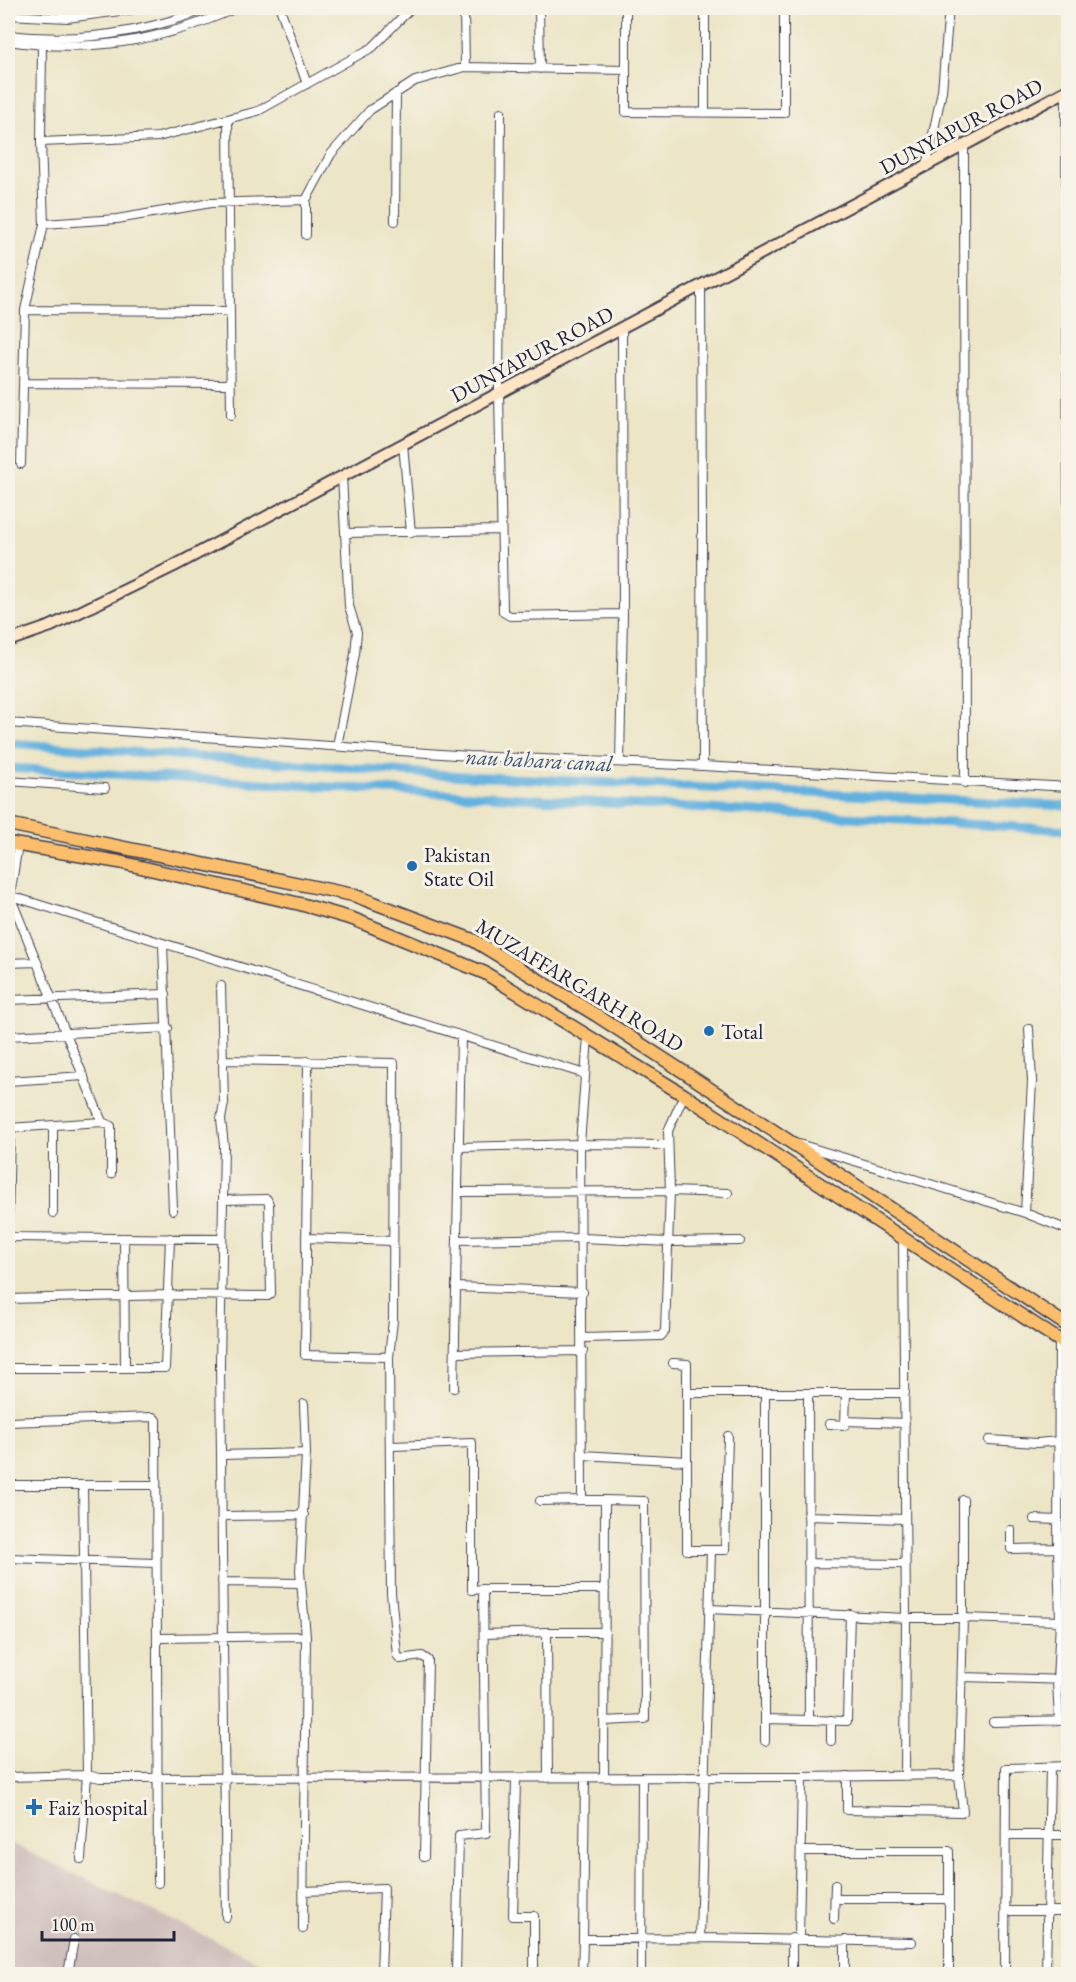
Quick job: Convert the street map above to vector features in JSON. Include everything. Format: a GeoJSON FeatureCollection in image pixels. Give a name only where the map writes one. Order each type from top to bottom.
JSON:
{"type":"FeatureCollection","features":[{"type":"Feature","properties":{"kind":"main road","name":"DUNYAPUR ROAD"},"geometry":{"type":"LineString","coordinates":[[8,640],[51,626],[133,586],[700,288],[1067,91]]}},
{"type":"Feature","properties":{"kind":"main road","name":"MUZAFFARGARH ROAD"},"geometry":{"type":"LineString","coordinates":[[8,824],[352,895],[473,940],[596,1015],[792,1142],[1068,1326]]}},
{"type":"Feature","properties":{"kind":"main road","name":"MUZAFFARGARH ROAD"},"geometry":{"type":"LineString","coordinates":[[13,843],[161,872],[353,919],[485,973],[684,1095],[1064,1343]]}},
{"type":"Feature","properties":{"kind":"main road"},"geometry":{"type":"LineString","coordinates":[[161,872],[165,855]]}},
{"type":"Feature","properties":{"kind":"street"},"geometry":{"type":"LineString","coordinates":[[8,15],[67,18],[143,8]]}},
{"type":"Feature","properties":{"kind":"street"},"geometry":{"type":"LineString","coordinates":[[8,35],[67,38],[114,33],[161,24],[208,8]]}},
{"type":"Feature","properties":{"kind":"street"},"geometry":{"type":"LineString","coordinates":[[8,41],[72,47],[138,41],[208,21],[236,8]]}},
{"type":"Feature","properties":{"kind":"street"},"geometry":{"type":"LineString","coordinates":[[280,8],[307,84]]}},
{"type":"Feature","properties":{"kind":"street"},"geometry":{"type":"LineString","coordinates":[[41,142],[158,137],[258,111],[373,47],[411,8]]}},
{"type":"Feature","properties":{"kind":"street"},"geometry":{"type":"LineString","coordinates":[[464,8],[465,67]]}},
{"type":"Feature","properties":{"kind":"street"},"geometry":{"type":"LineString","coordinates":[[539,8],[540,69]]}},
{"type":"Feature","properties":{"kind":"street"},"geometry":{"type":"LineString","coordinates":[[626,8],[626,112],[705,113],[784,113],[784,8]]}},
{"type":"Feature","properties":{"kind":"street"},"geometry":{"type":"LineString","coordinates":[[705,8],[705,113]]}},
{"type":"Feature","properties":{"kind":"street"},"geometry":{"type":"LineString","coordinates":[[926,167],[942,91],[949,8]]}},
{"type":"Feature","properties":{"kind":"street"},"geometry":{"type":"LineString","coordinates":[[21,464],[25,310],[44,224],[41,142],[42,45]]}},
{"type":"Feature","properties":{"kind":"street"},"geometry":{"type":"LineString","coordinates":[[306,235],[306,200],[332,154],[370,110],[415,81],[465,67],[626,70]]}},
{"type":"Feature","properties":{"kind":"street"},"geometry":{"type":"LineString","coordinates":[[1067,91],[1068,502]]}},
{"type":"Feature","properties":{"kind":"street"},"geometry":{"type":"LineString","coordinates":[[395,221],[396,93]]}},
{"type":"Feature","properties":{"kind":"street"},"geometry":{"type":"LineString","coordinates":[[501,112],[499,392],[504,615],[623,614]]}},
{"type":"Feature","properties":{"kind":"street"},"geometry":{"type":"LineString","coordinates":[[228,118],[231,415]]}},
{"type":"Feature","properties":{"kind":"street"},"geometry":{"type":"LineString","coordinates":[[964,147],[965,783]]}},
{"type":"Feature","properties":{"kind":"street"},"geometry":{"type":"LineString","coordinates":[[44,224],[117,219],[229,202],[306,200]]}},
{"type":"Feature","properties":{"kind":"street"},"geometry":{"type":"LineString","coordinates":[[700,288],[703,766]]}},
{"type":"Feature","properties":{"kind":"street"},"geometry":{"type":"LineString","coordinates":[[25,310],[230,311]]}},
{"type":"Feature","properties":{"kind":"street"},"geometry":{"type":"LineString","coordinates":[[620,761],[623,614],[622,328]]}},
{"type":"Feature","properties":{"kind":"street"},"geometry":{"type":"LineString","coordinates":[[23,383],[230,384]]}},
{"type":"Feature","properties":{"kind":"street"},"geometry":{"type":"LineString","coordinates":[[403,444],[411,533]]}},
{"type":"Feature","properties":{"kind":"street"},"geometry":{"type":"LineString","coordinates":[[337,746],[355,654],[357,632],[349,606],[342,476]]}},
{"type":"Feature","properties":{"kind":"street"},"geometry":{"type":"LineString","coordinates":[[346,533],[501,530]]}},
{"type":"Feature","properties":{"kind":"street"},"geometry":{"type":"LineString","coordinates":[[8,723],[469,756],[620,761],[965,783],[1068,787]]}},
{"type":"Feature","properties":{"kind":"street"},"geometry":{"type":"LineString","coordinates":[[8,780],[105,788]]}},
{"type":"Feature","properties":{"kind":"street"},"geometry":{"type":"LineString","coordinates":[[13,843],[9,896],[102,1122]]}},
{"type":"Feature","properties":{"kind":"street"},"geometry":{"type":"LineString","coordinates":[[9,896],[585,1074]]}},
{"type":"Feature","properties":{"kind":"street"},"geometry":{"type":"LineString","coordinates":[[163,944],[174,1210]]}},
{"type":"Feature","properties":{"kind":"street"},"geometry":{"type":"LineString","coordinates":[[8,963],[37,962]]}},
{"type":"Feature","properties":{"kind":"street"},"geometry":{"type":"LineString","coordinates":[[221,986],[223,1200],[221,1455],[226,1917]]}},
{"type":"Feature","properties":{"kind":"street"},"geometry":{"type":"LineString","coordinates":[[8,1000],[166,994]]}},
{"type":"Feature","properties":{"kind":"street"},"geometry":{"type":"LineString","coordinates":[[8,1036],[168,1028]]}},
{"type":"Feature","properties":{"kind":"street"},"geometry":{"type":"LineString","coordinates":[[1025,1213],[1032,1081],[1029,1029]]}},
{"type":"Feature","properties":{"kind":"street"},"geometry":{"type":"LineString","coordinates":[[454,1389],[461,1036]]}},
{"type":"Feature","properties":{"kind":"street"},"geometry":{"type":"LineString","coordinates":[[582,1500],[583,1292],[580,1144],[588,1036]]}},
{"type":"Feature","properties":{"kind":"street"},"geometry":{"type":"LineString","coordinates":[[222,1060],[394,1063],[393,1320],[389,1357],[392,1446],[391,1593],[397,1655],[400,1659],[422,1656],[428,1659],[424,1857]]}},
{"type":"Feature","properties":{"kind":"street"},"geometry":{"type":"LineString","coordinates":[[308,1061],[305,1355],[389,1357]]}},
{"type":"Feature","properties":{"kind":"street"},"geometry":{"type":"LineString","coordinates":[[8,1081],[84,1076]]}},
{"type":"Feature","properties":{"kind":"street"},"geometry":{"type":"LineString","coordinates":[[582,1338],[661,1336],[665,1331],[670,1191],[668,1131],[684,1095]]}},
{"type":"Feature","properties":{"kind":"street"},"geometry":{"type":"LineString","coordinates":[[8,1229],[9,1128],[102,1122],[111,1126],[111,1174]]}},
{"type":"Feature","properties":{"kind":"street"},"geometry":{"type":"LineString","coordinates":[[53,1213],[54,1125]]}},
{"type":"Feature","properties":{"kind":"street"},"geometry":{"type":"LineString","coordinates":[[792,1142],[1025,1213],[1068,1230]]}},
{"type":"Feature","properties":{"kind":"street"},"geometry":{"type":"LineString","coordinates":[[459,1146],[668,1145]]}},
{"type":"Feature","properties":{"kind":"street"},"geometry":{"type":"LineString","coordinates":[[458,1192],[728,1193]]}},
{"type":"Feature","properties":{"kind":"street"},"geometry":{"type":"LineString","coordinates":[[8,1299],[168,1295],[268,1296],[271,1294],[267,1199],[223,1200]]}},
{"type":"Feature","properties":{"kind":"street"},"geometry":{"type":"LineString","coordinates":[[8,1237],[222,1239]]}},
{"type":"Feature","properties":{"kind":"street"},"geometry":{"type":"LineString","coordinates":[[124,1238],[125,1368]]}},
{"type":"Feature","properties":{"kind":"street"},"geometry":{"type":"LineString","coordinates":[[8,1368],[165,1368],[170,1238]]}},
{"type":"Feature","properties":{"kind":"street"},"geometry":{"type":"LineString","coordinates":[[306,1238],[393,1241]]}},
{"type":"Feature","properties":{"kind":"street"},"geometry":{"type":"LineString","coordinates":[[457,1240],[582,1238],[740,1242]]}},
{"type":"Feature","properties":{"kind":"street"},"geometry":{"type":"LineString","coordinates":[[903,1238],[905,1776]]}},
{"type":"Feature","properties":{"kind":"street"},"geometry":{"type":"LineString","coordinates":[[456,1287],[583,1292]]}},
{"type":"Feature","properties":{"kind":"street"},"geometry":{"type":"LineString","coordinates":[[1059,1720],[1057,1681],[1060,1621],[1059,1441],[1064,1343]]}},
{"type":"Feature","properties":{"kind":"street"},"geometry":{"type":"LineString","coordinates":[[455,1353],[583,1351]]}},
{"type":"Feature","properties":{"kind":"street"},"geometry":{"type":"LineString","coordinates":[[673,1363],[687,1364],[687,1550],[726,1550],[728,1436]]}},
{"type":"Feature","properties":{"kind":"street"},"geometry":{"type":"LineString","coordinates":[[765,1393],[765,1741]]}},
{"type":"Feature","properties":{"kind":"street"},"geometry":{"type":"LineString","coordinates":[[808,1393],[809,1720]]}},
{"type":"Feature","properties":{"kind":"street"},"geometry":{"type":"LineString","coordinates":[[830,1424],[845,1425],[846,1393]]}},
{"type":"Feature","properties":{"kind":"street"},"geometry":{"type":"LineString","coordinates":[[687,1394],[905,1393]]}},
{"type":"Feature","properties":{"kind":"street"},"geometry":{"type":"LineString","coordinates":[[303,1929],[306,1636],[301,1583],[306,1452],[304,1404]]}},
{"type":"Feature","properties":{"kind":"street"},"geometry":{"type":"LineString","coordinates":[[8,1422],[153,1418],[156,1420],[158,1883]]}},
{"type":"Feature","properties":{"kind":"street"},"geometry":{"type":"LineString","coordinates":[[845,1421],[905,1423]]}},
{"type":"Feature","properties":{"kind":"street"},"geometry":{"type":"LineString","coordinates":[[989,1440],[1037,1443],[1059,1441]]}},
{"type":"Feature","properties":{"kind":"street"},"geometry":{"type":"LineString","coordinates":[[392,1446],[472,1443],[472,1590],[605,1589]]}},
{"type":"Feature","properties":{"kind":"street"},"geometry":{"type":"LineString","coordinates":[[221,1455],[306,1452]]}},
{"type":"Feature","properties":{"kind":"street"},"geometry":{"type":"LineString","coordinates":[[582,1455],[687,1461]]}},
{"type":"Feature","properties":{"kind":"street"},"geometry":{"type":"LineString","coordinates":[[8,1485],[155,1485]]}},
{"type":"Feature","properties":{"kind":"street"},"geometry":{"type":"LineString","coordinates":[[81,1859],[87,1775],[83,1486]]}},
{"type":"Feature","properties":{"kind":"street"},"geometry":{"type":"LineString","coordinates":[[604,1500],[604,1777]]}},
{"type":"Feature","properties":{"kind":"street"},"geometry":{"type":"LineString","coordinates":[[847,1776],[847,1810],[963,1812],[959,1775],[963,1500]]}},
{"type":"Feature","properties":{"kind":"street"},"geometry":{"type":"LineString","coordinates":[[540,1501],[644,1501],[645,1719],[604,1721]]}},
{"type":"Feature","properties":{"kind":"street"},"geometry":{"type":"LineString","coordinates":[[223,1516],[304,1515]]}},
{"type":"Feature","properties":{"kind":"street"},"geometry":{"type":"LineString","coordinates":[[808,1516],[904,1519]]}},
{"type":"Feature","properties":{"kind":"street"},"geometry":{"type":"LineString","coordinates":[[1034,1519],[1058,1520]]}},
{"type":"Feature","properties":{"kind":"street"},"geometry":{"type":"LineString","coordinates":[[1011,1530],[1011,1549],[1058,1548]]}},
{"type":"Feature","properties":{"kind":"street"},"geometry":{"type":"LineString","coordinates":[[700,1938],[711,1550]]}},
{"type":"Feature","properties":{"kind":"street"},"geometry":{"type":"LineString","coordinates":[[8,1558],[155,1563]]}},
{"type":"Feature","properties":{"kind":"street"},"geometry":{"type":"LineString","coordinates":[[808,1563],[905,1564]]}},
{"type":"Feature","properties":{"kind":"street"},"geometry":{"type":"LineString","coordinates":[[222,1582],[301,1583]]}},
{"type":"Feature","properties":{"kind":"street"},"geometry":{"type":"LineString","coordinates":[[456,1974],[459,1836],[486,1833],[483,1589]]}},
{"type":"Feature","properties":{"kind":"street"},"geometry":{"type":"LineString","coordinates":[[709,1609],[906,1618],[1060,1621]]}},
{"type":"Feature","properties":{"kind":"street"},"geometry":{"type":"LineString","coordinates":[[765,1719],[847,1721],[850,1614]]}},
{"type":"Feature","properties":{"kind":"street"},"geometry":{"type":"LineString","coordinates":[[547,1632],[548,1778]]}},
{"type":"Feature","properties":{"kind":"street"},"geometry":{"type":"LineString","coordinates":[[484,1634],[604,1632]]}},
{"type":"Feature","properties":{"kind":"street"},"geometry":{"type":"LineString","coordinates":[[158,1638],[306,1636]]}},
{"type":"Feature","properties":{"kind":"street"},"geometry":{"type":"LineString","coordinates":[[962,1677],[1068,1680]]}},
{"type":"Feature","properties":{"kind":"street"},"geometry":{"type":"LineString","coordinates":[[831,1720],[831,1741]]}},
{"type":"Feature","properties":{"kind":"street"},"geometry":{"type":"LineString","coordinates":[[993,1722],[1068,1720]]}},
{"type":"Feature","properties":{"kind":"street"},"geometry":{"type":"LineString","coordinates":[[1005,1974],[1006,1768],[1068,1766]]}},
{"type":"Feature","properties":{"kind":"street"},"geometry":{"type":"LineString","coordinates":[[1046,1974],[1050,1767]]}},
{"type":"Feature","properties":{"kind":"street"},"geometry":{"type":"LineString","coordinates":[[8,1777],[87,1775],[100,1778],[426,1776],[585,1779],[959,1775]]}},
{"type":"Feature","properties":{"kind":"street"},"geometry":{"type":"LineString","coordinates":[[792,1974],[801,1851],[802,1777]]}},
{"type":"Feature","properties":{"kind":"street"},"geometry":{"type":"LineString","coordinates":[[516,1778],[513,1916],[534,1916],[534,1974]]}},
{"type":"Feature","properties":{"kind":"street"},"geometry":{"type":"LineString","coordinates":[[641,1974],[642,1778]]}},
{"type":"Feature","properties":{"kind":"street"},"geometry":{"type":"LineString","coordinates":[[582,1974],[585,1779]]}},
{"type":"Feature","properties":{"kind":"street"},"geometry":{"type":"LineString","coordinates":[[1006,1835],[1068,1835]]}},
{"type":"Feature","properties":{"kind":"street"},"geometry":{"type":"LineString","coordinates":[[801,1851],[949,1851],[949,1974]]}},
{"type":"Feature","properties":{"kind":"street"},"geometry":{"type":"LineString","coordinates":[[834,1919],[835,1885]]}},
{"type":"Feature","properties":{"kind":"street"},"geometry":{"type":"LineString","coordinates":[[304,1891],[384,1888],[381,1974]]}},
{"type":"Feature","properties":{"kind":"street"},"geometry":{"type":"LineString","coordinates":[[836,1899],[949,1899]]}},
{"type":"Feature","properties":{"kind":"street"},"geometry":{"type":"LineString","coordinates":[[1006,1911],[1068,1911]]}},
{"type":"Feature","properties":{"kind":"street"},"geometry":{"type":"LineString","coordinates":[[583,1940],[796,1938],[912,1942]]}},
{"type":"Feature","properties":{"kind":"street"},"geometry":{"type":"LineString","coordinates":[[68,1974],[74,1940]]}},
{"type":"Feature","properties":{"kind":"street"},"geometry":{"type":"LineString","coordinates":[[845,1940],[845,1974]]}},
{"type":"Feature","properties":{"kind":"shaded area"},"geometry":{"type":"Polygon","coordinates":[[[8,1842],[285,1974],[8,1974],[8,1842]]]}},
{"type":"Feature","properties":{"kind":"waterway","name":"nau bahara canal"},"geometry":{"type":"LineString","coordinates":[[8,743],[449,775],[1068,806]]}},
{"type":"Feature","properties":{"kind":"waterway"},"geometry":{"type":"LineString","coordinates":[[8,768],[1068,830]]}},
{"type":"Feature","properties":{"kind":"place","name":"Pakistan State Oil"},"geometry":{"type":"Point","coordinates":[412,866]}},
{"type":"Feature","properties":{"kind":"place","name":"Total"},"geometry":{"type":"Point","coordinates":[709,1031]}},
{"type":"Feature","properties":{"kind":"place","name":"Faiz hospital"},"geometry":{"type":"Point","coordinates":[34,1807]}}]}
